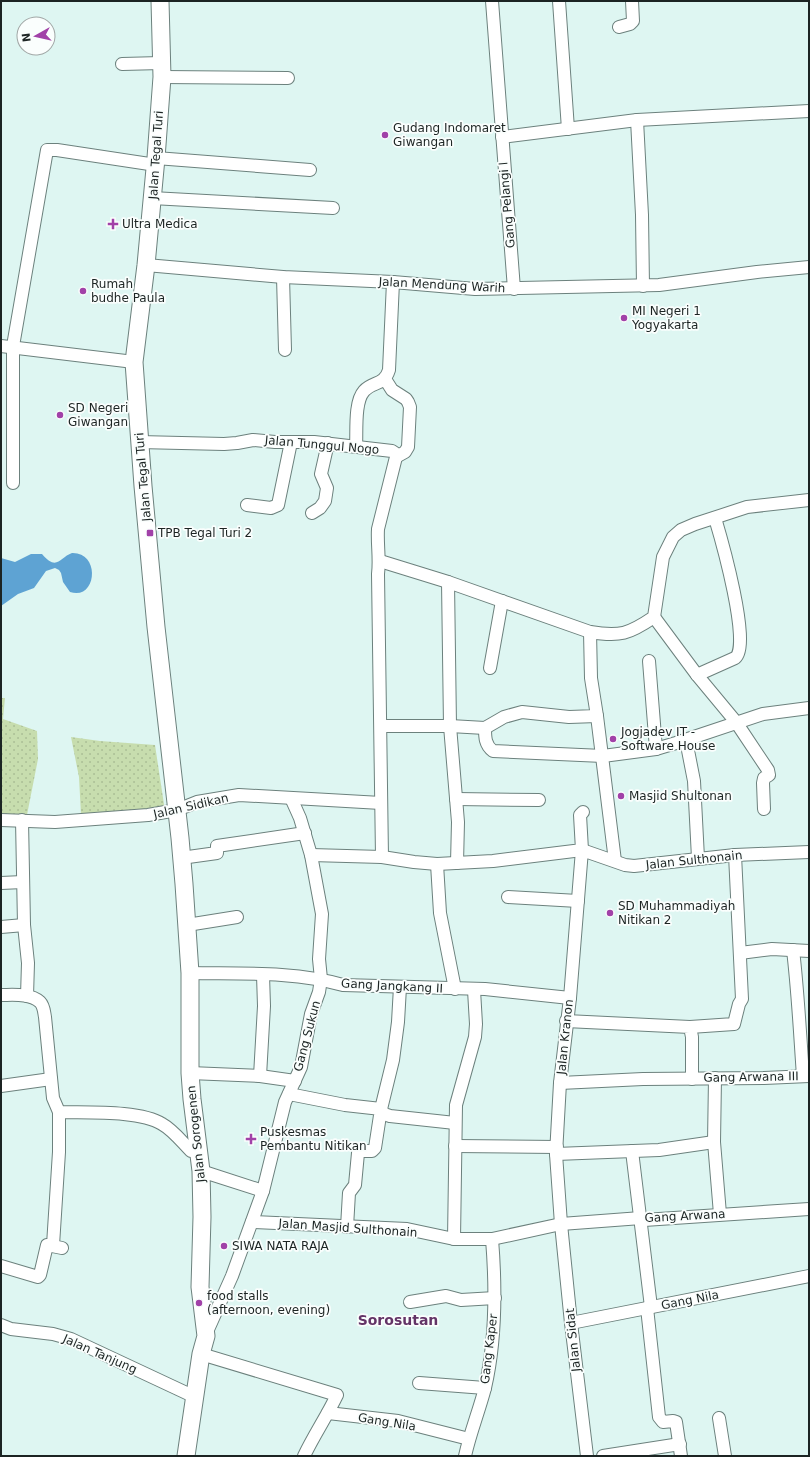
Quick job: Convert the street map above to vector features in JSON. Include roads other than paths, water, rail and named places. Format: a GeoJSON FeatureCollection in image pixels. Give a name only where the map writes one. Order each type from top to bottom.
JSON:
{"type":"FeatureCollection","features":[{"type":"Feature","properties":{"kind":"main road","name":"Jalan Tegal Turi"},"geometry":{"type":"LineString","coordinates":[[160,1],[162,70],[156,161],[146,265],[134,362],[139,442],[156,627],[177,810]]}},
{"type":"Feature","properties":{"kind":"main road","name":"Jalan Sorogenen"},"geometry":{"type":"LineString","coordinates":[[177,810],[190,973],[190,1074],[201,1171],[202,1217],[200,1287],[206,1336],[201,1354],[186,1456]]}},
{"type":"Feature","properties":{"kind":"street","name":"Gang Pelangi I"},"geometry":{"type":"LineString","coordinates":[[492,1],[514,289]]}},
{"type":"Feature","properties":{"kind":"street"},"geometry":{"type":"LineString","coordinates":[[559,1],[568,129]]}},
{"type":"Feature","properties":{"kind":"street"},"geometry":{"type":"LineString","coordinates":[[619,27],[630,24],[633,21],[632,1]]}},
{"type":"Feature","properties":{"kind":"street"},"geometry":{"type":"LineString","coordinates":[[122,64],[162,70],[288,78]]}},
{"type":"Feature","properties":{"kind":"street"},"geometry":{"type":"LineString","coordinates":[[502,137],[637,120],[809,111]]}},
{"type":"Feature","properties":{"kind":"street"},"geometry":{"type":"LineString","coordinates":[[637,120],[642,215],[643,286]]}},
{"type":"Feature","properties":{"kind":"street"},"geometry":{"type":"LineString","coordinates":[[13,483],[7,346],[47,150],[156,161],[310,170]]}},
{"type":"Feature","properties":{"kind":"street"},"geometry":{"type":"LineString","coordinates":[[152,198],[333,208]]}},
{"type":"Feature","properties":{"kind":"street","name":"Jalan Mendung Warih"},"geometry":{"type":"LineString","coordinates":[[146,265],[282,277],[393,282],[475,289],[659,285],[757,272],[809,267]]}},
{"type":"Feature","properties":{"kind":"street"},"geometry":{"type":"LineString","coordinates":[[282,277],[285,350]]}},
{"type":"Feature","properties":{"kind":"street"},"geometry":{"type":"LineString","coordinates":[[356,446],[360,398],[366,389],[385,378],[389,370],[393,282]]}},
{"type":"Feature","properties":{"kind":"street"},"geometry":{"type":"LineString","coordinates":[[7,346],[134,362]]}},
{"type":"Feature","properties":{"kind":"street"},"geometry":{"type":"LineString","coordinates":[[385,378],[394,392],[406,399],[410,407],[408,447],[405,452],[396,457]]}},
{"type":"Feature","properties":{"kind":"street","name":"Jalan Tunggul Nogo"},"geometry":{"type":"LineString","coordinates":[[139,442],[224,444],[253,440],[328,443],[392,451],[395,453],[396,457],[378,533],[380,561],[378,574],[382,857]]}},
{"type":"Feature","properties":{"kind":"street"},"geometry":{"type":"LineString","coordinates":[[247,505],[271,508],[278,506],[291,442]]}},
{"type":"Feature","properties":{"kind":"street"},"geometry":{"type":"LineString","coordinates":[[312,513],[320,508],[326,501],[327,488],[321,474],[328,443]]}},
{"type":"Feature","properties":{"kind":"street"},"geometry":{"type":"LineString","coordinates":[[764,809],[763,783],[764,778],[769,773],[736,722],[697,676],[654,617],[663,557],[673,537],[681,530],[748,507],[809,500]]}},
{"type":"Feature","properties":{"kind":"street"},"geometry":{"type":"LineString","coordinates":[[697,676],[735,658],[739,654],[736,602],[726,553],[715,518]]}},
{"type":"Feature","properties":{"kind":"street"},"geometry":{"type":"LineString","coordinates":[[380,561],[448,582],[590,632],[624,634],[631,632],[654,617]]}},
{"type":"Feature","properties":{"kind":"street"},"geometry":{"type":"LineString","coordinates":[[448,582],[450,726],[458,827],[457,863]]}},
{"type":"Feature","properties":{"kind":"street"},"geometry":{"type":"LineString","coordinates":[[490,668],[502,601]]}},
{"type":"Feature","properties":{"kind":"street"},"geometry":{"type":"LineString","coordinates":[[590,632],[591,678],[603,756],[615,861]]}},
{"type":"Feature","properties":{"kind":"street"},"geometry":{"type":"LineString","coordinates":[[649,661],[656,749]]}},
{"type":"Feature","properties":{"kind":"street"},"geometry":{"type":"LineString","coordinates":[[485,728],[486,742],[493,751],[603,756],[656,749],[763,714],[809,708]]}},
{"type":"Feature","properties":{"kind":"street"},"geometry":{"type":"LineString","coordinates":[[381,726],[450,726],[485,728],[504,716],[522,712],[569,717],[597,716]]}},
{"type":"Feature","properties":{"kind":"street"},"geometry":{"type":"LineString","coordinates":[[686,740],[694,781],[698,858]]}},
{"type":"Feature","properties":{"kind":"street","name":"Jalan Sidikan"},"geometry":{"type":"LineString","coordinates":[[1,820],[55,822],[148,815],[177,810],[197,802],[239,795],[381,802]]}},
{"type":"Feature","properties":{"kind":"street","name":"Gang Sukun"},"geometry":{"type":"LineString","coordinates":[[206,1336],[232,1276],[263,1191],[284,1102],[301,1067],[311,1014],[319,992],[321,979],[319,959],[322,914],[311,855],[305,833],[291,798]]}},
{"type":"Feature","properties":{"kind":"street"},"geometry":{"type":"LineString","coordinates":[[456,799],[539,800]]}},
{"type":"Feature","properties":{"kind":"street","name":"Jalan Kranon"},"geometry":{"type":"LineString","coordinates":[[561,1224],[556,1151],[560,1083],[566,1021],[570,998],[582,850],[580,815],[583,812]]}},
{"type":"Feature","properties":{"kind":"street"},"geometry":{"type":"LineString","coordinates":[[22,820],[24,925],[28,963],[26,996]]}},
{"type":"Feature","properties":{"kind":"street"},"geometry":{"type":"LineString","coordinates":[[181,858],[217,853],[217,846],[305,833]]}},
{"type":"Feature","properties":{"kind":"street"},"geometry":{"type":"LineString","coordinates":[[311,855],[382,857],[437,864],[493,861],[582,850]]}},
{"type":"Feature","properties":{"kind":"street","name":"Jalan Sulthonain"},"geometry":{"type":"LineString","coordinates":[[582,850],[625,865],[634,866],[735,855],[809,852]]}},
{"type":"Feature","properties":{"kind":"street"},"geometry":{"type":"LineString","coordinates":[[566,1021],[690,1027],[734,1024],[739,1004],[742,999],[735,855]]}},
{"type":"Feature","properties":{"kind":"street"},"geometry":{"type":"LineString","coordinates":[[437,864],[440,913],[455,989]]}},
{"type":"Feature","properties":{"kind":"street"},"geometry":{"type":"LineString","coordinates":[[1,883],[23,882]]}},
{"type":"Feature","properties":{"kind":"street"},"geometry":{"type":"LineString","coordinates":[[508,897],[578,901]]}},
{"type":"Feature","properties":{"kind":"street"},"geometry":{"type":"LineString","coordinates":[[187,925],[237,917]]}},
{"type":"Feature","properties":{"kind":"street"},"geometry":{"type":"LineString","coordinates":[[1,926],[24,925]]}},
{"type":"Feature","properties":{"kind":"street"},"geometry":{"type":"LineString","coordinates":[[740,953],[772,949],[809,951]]}},
{"type":"Feature","properties":{"kind":"street"},"geometry":{"type":"LineString","coordinates":[[794,950],[799,1022],[806,1076]]}},
{"type":"Feature","properties":{"kind":"street","name":"Gang Jangkang II"},"geometry":{"type":"LineString","coordinates":[[190,973],[263,975],[321,979],[343,985],[524,992],[570,998]]}},
{"type":"Feature","properties":{"kind":"street"},"geometry":{"type":"LineString","coordinates":[[260,1076],[264,1006],[263,975]]}},
{"type":"Feature","properties":{"kind":"street"},"geometry":{"type":"LineString","coordinates":[[347,1227],[349,1194],[355,1184],[358,1153],[359,1151],[363,1150],[372,1151],[375,1148],[381,1109],[393,1060],[398,1022],[400,987]]}},
{"type":"Feature","properties":{"kind":"street"},"geometry":{"type":"LineString","coordinates":[[454,1238],[456,1105],[475,1037],[476,1024],[474,990]]}},
{"type":"Feature","properties":{"kind":"street"},"geometry":{"type":"LineString","coordinates":[[1,995],[26,996],[38,1001],[43,1007],[53,1098],[59,1112],[57,1246],[47,1245],[40,1275],[38,1277],[1,1266]]}},
{"type":"Feature","properties":{"kind":"street"},"geometry":{"type":"LineString","coordinates":[[690,1027],[692,1037],[692,1079]]}},
{"type":"Feature","properties":{"kind":"street"},"geometry":{"type":"LineString","coordinates":[[190,1074],[260,1076],[295,1081]]}},
{"type":"Feature","properties":{"kind":"street","name":"Gang Arwana III"},"geometry":{"type":"LineString","coordinates":[[560,1083],[643,1079],[806,1076]]}},
{"type":"Feature","properties":{"kind":"street"},"geometry":{"type":"LineString","coordinates":[[1,1086],[52,1078]]}},
{"type":"Feature","properties":{"kind":"street"},"geometry":{"type":"LineString","coordinates":[[715,1078],[714,1142],[720,1214]]}},
{"type":"Feature","properties":{"kind":"street"},"geometry":{"type":"LineString","coordinates":[[288,1094],[345,1105],[381,1109]]}},
{"type":"Feature","properties":{"kind":"street"},"geometry":{"type":"LineString","coordinates":[[381,1109],[384,1114],[390,1116],[456,1123]]}},
{"type":"Feature","properties":{"kind":"street"},"geometry":{"type":"LineString","coordinates":[[59,1112],[144,1116],[164,1125],[191,1151],[199,1150]]}},
{"type":"Feature","properties":{"kind":"street"},"geometry":{"type":"LineString","coordinates":[[455,1146],[556,1151],[632,1151],[659,1150],[714,1142]]}},
{"type":"Feature","properties":{"kind":"street"},"geometry":{"type":"LineString","coordinates":[[603,1456],[680,1450],[676,1422],[663,1422],[658,1415],[641,1218],[632,1151]]}},
{"type":"Feature","properties":{"kind":"street"},"geometry":{"type":"LineString","coordinates":[[201,1171],[263,1191]]}},
{"type":"Feature","properties":{"kind":"street","name":"Gang Arwana"},"geometry":{"type":"LineString","coordinates":[[561,1224],[809,1209]]}},
{"type":"Feature","properties":{"kind":"street","name":"Jalan Masjid Sulthonain"},"geometry":{"type":"LineString","coordinates":[[252,1222],[407,1229],[454,1238],[492,1239],[561,1224]]}},
{"type":"Feature","properties":{"kind":"street","name":"Jalan Sidat"},"geometry":{"type":"LineString","coordinates":[[561,1224],[587,1456]]}},
{"type":"Feature","properties":{"kind":"street","name":"Gang Kaper"},"geometry":{"type":"LineString","coordinates":[[466,1456],[469,1439],[485,1388],[492,1344],[495,1298],[492,1239]]}},
{"type":"Feature","properties":{"kind":"street","name":"Gang Nila"},"geometry":{"type":"LineString","coordinates":[[571,1323],[809,1276]]}},
{"type":"Feature","properties":{"kind":"street"},"geometry":{"type":"LineString","coordinates":[[410,1302],[446,1296],[461,1300],[495,1298]]}},
{"type":"Feature","properties":{"kind":"street","name":"Jalan Tanjung"},"geometry":{"type":"LineString","coordinates":[[1,1325],[11,1329],[53,1334],[71,1339],[195,1397]]}},
{"type":"Feature","properties":{"kind":"street"},"geometry":{"type":"LineString","coordinates":[[201,1354],[337,1395],[304,1456]]}},
{"type":"Feature","properties":{"kind":"street"},"geometry":{"type":"LineString","coordinates":[[419,1383],[485,1388]]}},
{"type":"Feature","properties":{"kind":"street","name":"Gang Nila"},"geometry":{"type":"LineString","coordinates":[[328,1413],[398,1421],[469,1439]]}},
{"type":"Feature","properties":{"kind":"street"},"geometry":{"type":"LineString","coordinates":[[719,1418],[726,1456]]}},
{"type":"Feature","properties":{"kind":"water"},"geometry":{"type":"Polygon","coordinates":[[[72,553],[81,555],[88,560],[91,567],[92,576],[86,590],[79,593],[70,592],[63,582],[61,573],[55,568],[46,571],[34,588],[18,594],[1,606],[1,558],[15,562],[31,554],[42,554],[51,562],[55,563],[72,553]]]}},
{"type":"Feature","properties":{"kind":"place","name":"Gudang Indomaret Giwangan"},"geometry":{"type":"Point","coordinates":[385,135]}},
{"type":"Feature","properties":{"kind":"place","name":"Ultra Medica"},"geometry":{"type":"Point","coordinates":[113,224]}},
{"type":"Feature","properties":{"kind":"place","name":"Rumah budhe Paula"},"geometry":{"type":"Point","coordinates":[83,291]}},
{"type":"Feature","properties":{"kind":"place","name":"MI Negeri 1 Yogyakarta"},"geometry":{"type":"Point","coordinates":[624,318]}},
{"type":"Feature","properties":{"kind":"place","name":"SD Negeri Giwangan"},"geometry":{"type":"Point","coordinates":[60,415]}},
{"type":"Feature","properties":{"kind":"place","name":"TPB Tegal Turi 2"},"geometry":{"type":"Point","coordinates":[150,533]}},
{"type":"Feature","properties":{"kind":"place","name":"Jogjadev IT - Software House"},"geometry":{"type":"Point","coordinates":[613,739]}},
{"type":"Feature","properties":{"kind":"place","name":"Masjid Shultonan"},"geometry":{"type":"Point","coordinates":[621,796]}},
{"type":"Feature","properties":{"kind":"place","name":"SD Muhammadiyah Nitikan 2"},"geometry":{"type":"Point","coordinates":[610,913]}},
{"type":"Feature","properties":{"kind":"place","name":"Puskesmas Pembantu Nitikan"},"geometry":{"type":"Point","coordinates":[251,1139]}},
{"type":"Feature","properties":{"kind":"place","name":"SIWA NATA RAJA"},"geometry":{"type":"Point","coordinates":[224,1246]}},
{"type":"Feature","properties":{"kind":"place","name":"food stalls (afternoon, evening)"},"geometry":{"type":"Point","coordinates":[199,1303]}},
{"type":"Feature","properties":{"kind":"district","name":"Sorosutan"},"geometry":{"type":"Point","coordinates":[398,1320]}}]}
